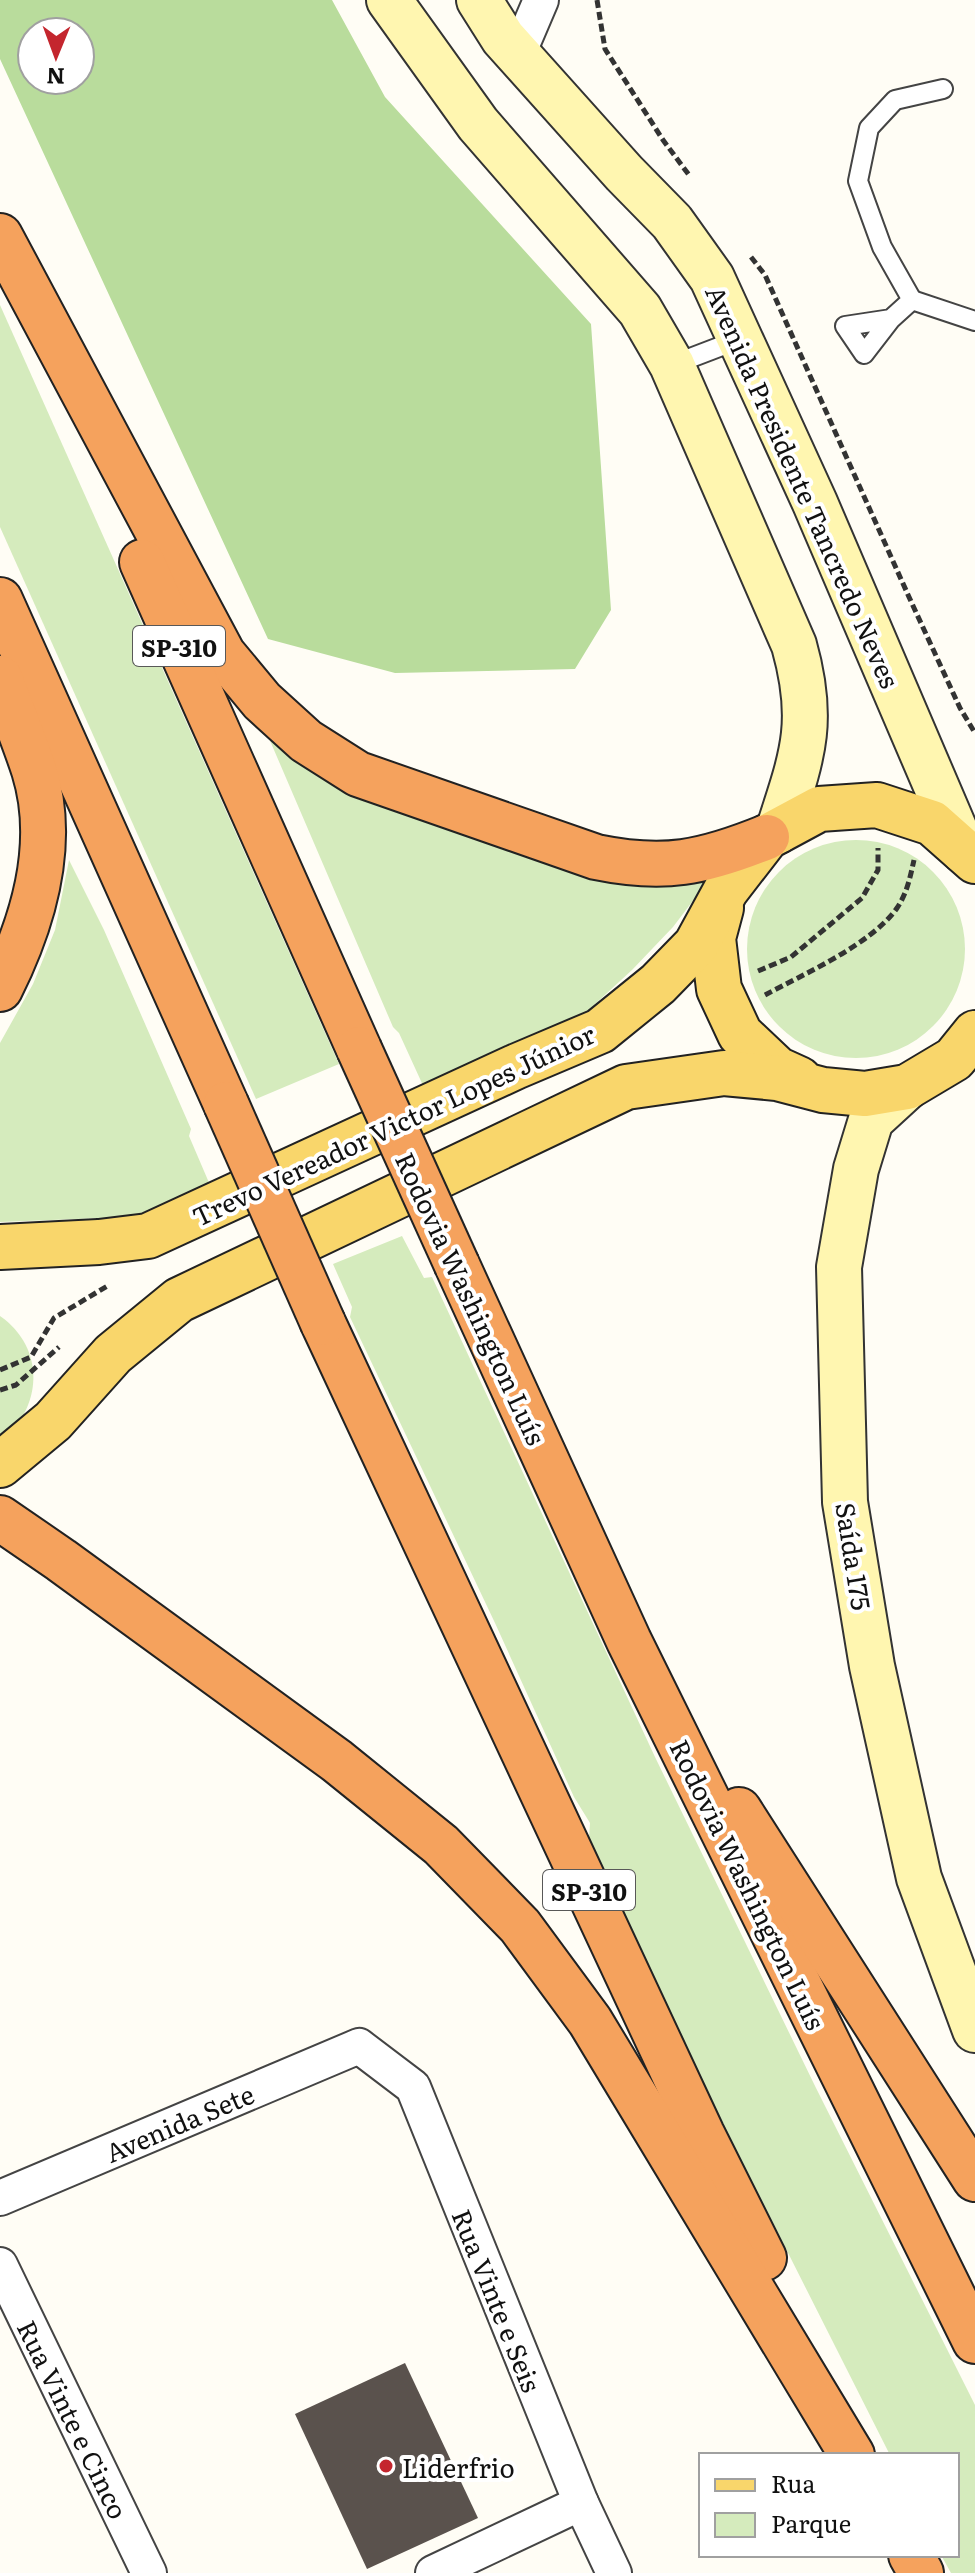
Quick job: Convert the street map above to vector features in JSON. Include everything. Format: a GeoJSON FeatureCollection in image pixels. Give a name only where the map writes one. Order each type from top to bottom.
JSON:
{"type":"FeatureCollection","features":[{"type":"Feature","properties":{"kind":"highway"},"geometry":{"type":"LineString","coordinates":[[0,239],[223,654],[262,701],[306,741],[358,774],[596,857],[630,864],[665,865],[700,860],[772,834]]}},
{"type":"Feature","properties":{"kind":"highway","name":"Rodovia Washington Luís"},"geometry":{"type":"LineString","coordinates":[[0,239],[359,1049],[629,1641],[975,2341]]}},
{"type":"Feature","properties":{"kind":"highway","name":"SP-310"},"geometry":{"type":"LineString","coordinates":[[0,600],[323,1323],[702,2134],[860,2453]]}},
{"type":"Feature","properties":{"kind":"highway"},"geometry":{"type":"LineString","coordinates":[[0,678],[35,773],[44,824],[40,875],[28,925],[0,989]]}},
{"type":"Feature","properties":{"kind":"highway"},"geometry":{"type":"LineString","coordinates":[[0,1518],[337,1761],[441,1845],[520,1926],[590,2021],[851,2453]]}},
{"type":"Feature","properties":{"kind":"highway"},"geometry":{"type":"LineString","coordinates":[[629,1641],[975,2179]]}},
{"type":"Feature","properties":{"kind":"main road"},"geometry":{"type":"LineString","coordinates":[[389,0],[478,124],[640,310],[672,365],[794,645],[803,676],[805,741],[798,773],[772,834]]}},
{"type":"Feature","properties":{"kind":"main road","name":"Avenida Presidente Tancredo Neves"},"geometry":{"type":"LineString","coordinates":[[479,0],[503,38],[672,222],[712,278],[970,856]]}},
{"type":"Feature","properties":{"kind":"main road"},"geometry":{"type":"LineString","coordinates":[[509,0],[518,54]]}},
{"type":"Feature","properties":{"kind":"main road","name":"Trevo Vereador Victor Lopes Júnior"},"geometry":{"type":"LineString","coordinates":[[0,1247],[148,1236],[600,1031],[658,984],[696,945],[726,890],[772,834],[819,809],[877,805],[932,823],[970,856]]}},
{"type":"Feature","properties":{"kind":"main road","name":"Trevo Vereador Victor Lopes Júnior"},"geometry":{"type":"LineString","coordinates":[[726,890],[713,938],[719,989],[740,1034],[777,1069],[823,1090]]}},
{"type":"Feature","properties":{"kind":"main road","name":"Trevo Vereador Victor Lopes Júnior"},"geometry":{"type":"LineString","coordinates":[[0,1465],[53,1421],[113,1354],[179,1300],[626,1087],[724,1073],[777,1078],[823,1090],[865,1094],[919,1080],[954,1059],[975,1033]]}},
{"type":"Feature","properties":{"kind":"main road"},"geometry":{"type":"LineString","coordinates":[[919,1080],[975,1071]]}},
{"type":"Feature","properties":{"kind":"main road","name":"Saída 175"},"geometry":{"type":"LineString","coordinates":[[919,1080],[871,1120],[856,1169],[839,1267],[845,1502],[872,1666],[919,1878],[975,2030]]}},
{"type":"Feature","properties":{"kind":"street"},"geometry":{"type":"LineString","coordinates":[[518,54],[541,0]]}},
{"type":"Feature","properties":{"kind":"street","name":"Avenida Sete"},"geometry":{"type":"LineString","coordinates":[[0,2198],[359,2046]]}},
{"type":"Feature","properties":{"kind":"street","name":"Rua Vinte e Seis"},"geometry":{"type":"LineString","coordinates":[[359,2046],[413,2087],[581,2503],[614,2573]]}},
{"type":"Feature","properties":{"kind":"street","name":"Rua Vinte e Cinco"},"geometry":{"type":"LineString","coordinates":[[0,2265],[149,2573]]}},
{"type":"Feature","properties":{"kind":"street"},"geometry":{"type":"LineString","coordinates":[[433,2573],[581,2503]]}},
{"type":"Feature","properties":{"kind":"lane"},"geometry":{"type":"LineString","coordinates":[[943,89],[895,100],[869,128],[858,181],[882,247],[912,300],[975,321]]}},
{"type":"Feature","properties":{"kind":"lane"},"geometry":{"type":"LineString","coordinates":[[891,319],[845,326],[864,354],[891,319],[912,300]]}},
{"type":"Feature","properties":{"kind":"lane"},"geometry":{"type":"LineString","coordinates":[[672,365],[741,339]]}},
{"type":"Feature","properties":{"kind":"path"},"geometry":{"type":"LineString","coordinates":[[960,708],[975,733]]}},
{"type":"Feature","properties":{"kind":"green space"},"geometry":{"type":"Polygon","coordinates":[[[0,0],[332,0],[385,97],[591,324],[611,610],[575,669],[395,673],[268,639],[17,96],[96,96],[96,16],[16,16],[16,94],[0,59],[0,0]]]}},
{"type":"Feature","properties":{"kind":"green space"},"geometry":{"type":"Polygon","coordinates":[[[0,305],[339,1064],[256,1099],[0,527],[0,305]]]}},
{"type":"Feature","properties":{"kind":"green space"},"geometry":{"type":"Polygon","coordinates":[[[268,736],[305,767],[352,791],[711,877],[673,927],[582,1016],[426,1092],[399,1033],[393,1027],[268,736]]]}},
{"type":"Feature","properties":{"kind":"green space"},"geometry":{"type":"Polygon","coordinates":[[[856,840],[898,848],[917,858],[933,872],[947,888],[957,907],[965,949],[957,991],[947,1010],[933,1026],[917,1040],[898,1050],[856,1058],[814,1050],[795,1040],[779,1026],[765,1010],[755,991],[747,949],[755,907],[765,888],[779,872],[795,858],[814,848],[856,840]]]}},
{"type":"Feature","properties":{"kind":"green space"},"geometry":{"type":"Polygon","coordinates":[[[69,860],[104,930],[191,1129],[189,1136],[210,1185],[167,1205],[128,1217],[0,1222],[0,1043],[33,984],[55,930],[69,860]]]}},
{"type":"Feature","properties":{"kind":"green space"},"geometry":{"type":"Polygon","coordinates":[[[402,1236],[424,1278],[432,1277],[655,1757],[975,2405],[975,2573],[951,2573],[942,2557],[959,2557],[959,2453],[889,2453],[725,2128],[589,1838],[590,1823],[574,1797],[350,1317],[352,1307],[333,1264],[402,1236]]]}},
{"type":"Feature","properties":{"kind":"green space"},"geometry":{"type":"Polygon","coordinates":[[[0,1316],[15,1329],[25,1345],[32,1361],[33,1378],[25,1412],[0,1441],[0,1316]]]}},
{"type":"Feature","properties":{"kind":"building","name":"Liderfrio"},"geometry":{"type":"Polygon","coordinates":[[[405,2363],[478,2518],[367,2569],[295,2414],[405,2363]]]}},
{"type":"Feature","properties":{"kind":"place","name":"Liderfrio"},"geometry":{"type":"Point","coordinates":[386,2466]}}]}
